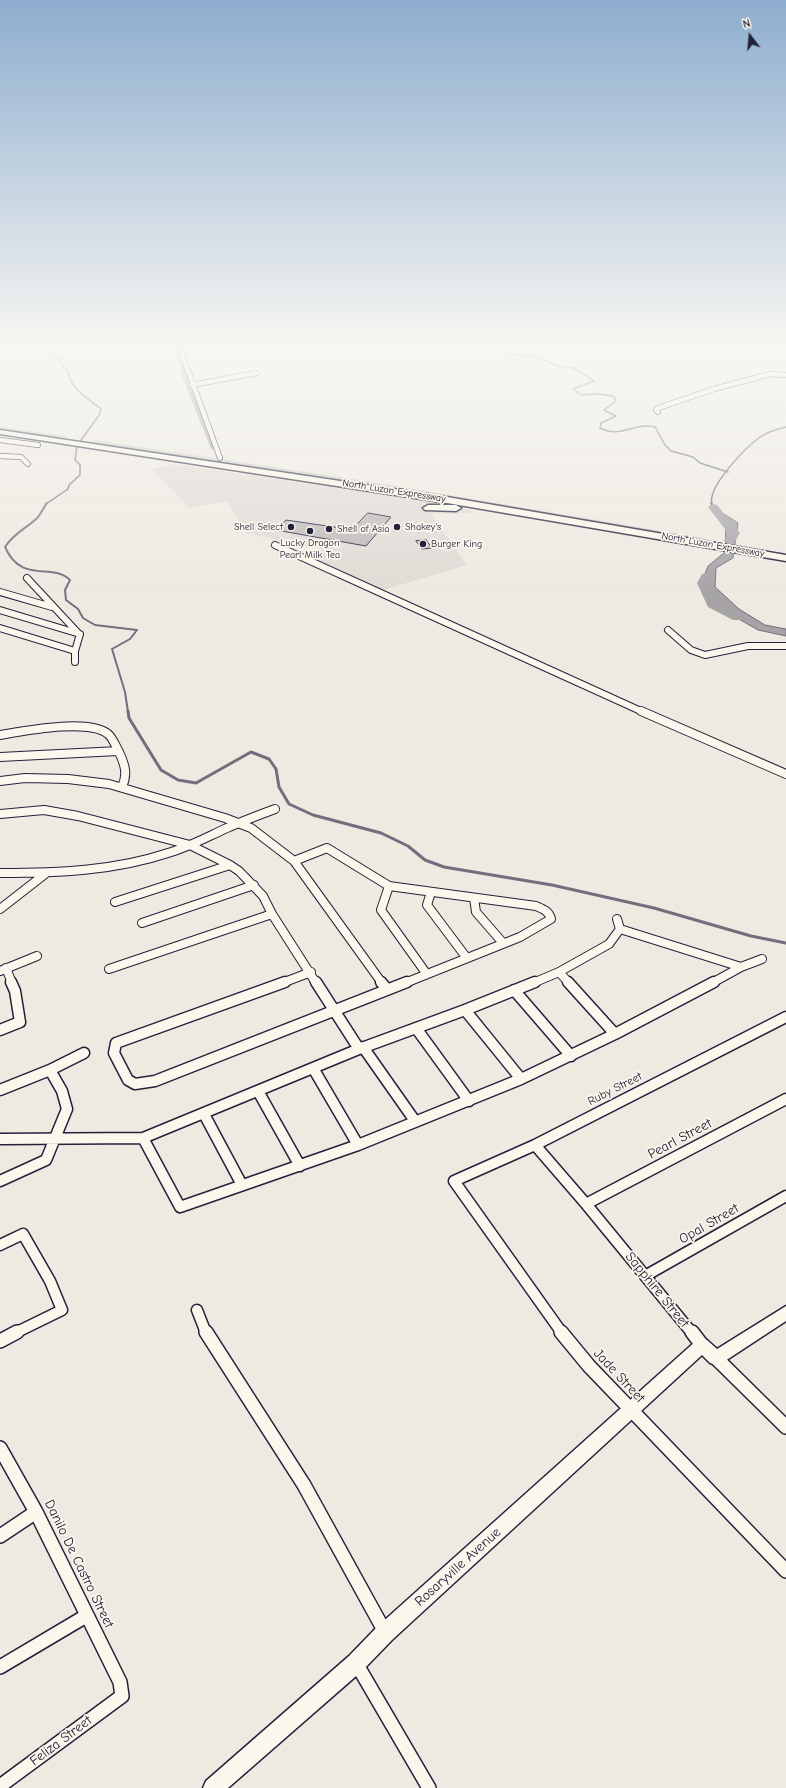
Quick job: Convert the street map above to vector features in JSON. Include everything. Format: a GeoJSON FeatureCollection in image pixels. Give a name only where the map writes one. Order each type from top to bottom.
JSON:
{"type":"FeatureCollection","features":[{"type":"Feature","properties":{"kind":"highway","name":"North Luzon Expressway"},"geometry":{"type":"LineString","coordinates":[[2,426],[88,442],[615,528],[705,540]]}},
{"type":"Feature","properties":{"kind":"highway","name":"North Luzon Expressway"},"geometry":{"type":"LineString","coordinates":[[0,432],[67,438]]}},
{"type":"Feature","properties":{"kind":"highway","name":"North Luzon Expressway"},"geometry":{"type":"LineString","coordinates":[[88,442],[220,458],[448,492],[705,540],[751,548],[786,551]]}},
{"type":"Feature","properties":{"kind":"highway"},"geometry":{"type":"LineString","coordinates":[[88,442],[168,460],[218,474]]}},
{"type":"Feature","properties":{"kind":"highway"},"geometry":{"type":"LineString","coordinates":[[428,508],[501,512],[615,528]]}},
{"type":"Feature","properties":{"kind":"highway","name":"North Luzon Expressway"},"geometry":{"type":"LineString","coordinates":[[751,548],[786,558]]}},
{"type":"Feature","properties":{"kind":"street"},"geometry":{"type":"LineString","coordinates":[[208,426],[220,458]]}},
{"type":"Feature","properties":{"kind":"street"},"geometry":{"type":"LineString","coordinates":[[0,440],[38,445]]}},
{"type":"Feature","properties":{"kind":"street"},"geometry":{"type":"LineString","coordinates":[[0,456],[21,457],[28,464]]}},
{"type":"Feature","properties":{"kind":"street"},"geometry":{"type":"LineString","coordinates":[[275,545],[619,702],[786,774]]}},
{"type":"Feature","properties":{"kind":"street"},"geometry":{"type":"LineString","coordinates":[[27,578],[80,634]]}},
{"type":"Feature","properties":{"kind":"street"},"geometry":{"type":"LineString","coordinates":[[0,592],[53,607]]}},
{"type":"Feature","properties":{"kind":"street"},"geometry":{"type":"LineString","coordinates":[[0,610],[80,634]]}},
{"type":"Feature","properties":{"kind":"street"},"geometry":{"type":"LineString","coordinates":[[0,628],[74,651]]}},
{"type":"Feature","properties":{"kind":"street"},"geometry":{"type":"LineString","coordinates":[[668,630],[692,651],[701,654],[710,655],[742,647],[774,645],[786,646]]}},
{"type":"Feature","properties":{"kind":"street"},"geometry":{"type":"LineString","coordinates":[[75,662],[74,651],[80,634]]}},
{"type":"Feature","properties":{"kind":"street"},"geometry":{"type":"LineString","coordinates":[[0,735],[66,726],[92,726],[108,734],[118,751],[126,769],[127,777],[122,787]]}},
{"type":"Feature","properties":{"kind":"street"},"geometry":{"type":"LineString","coordinates":[[0,757],[118,751]]}},
{"type":"Feature","properties":{"kind":"street"},"geometry":{"type":"LineString","coordinates":[[0,781],[25,778],[68,779],[109,784],[225,818],[251,828],[294,861],[386,988]]}},
{"type":"Feature","properties":{"kind":"street"},"geometry":{"type":"LineString","coordinates":[[0,873],[45,874],[95,870],[146,859],[190,845],[237,823],[275,809]]}},
{"type":"Feature","properties":{"kind":"street"},"geometry":{"type":"LineString","coordinates":[[0,814],[44,810],[78,816],[190,845],[230,865],[254,885],[263,896],[272,914],[333,1010],[415,1121]]}},
{"type":"Feature","properties":{"kind":"street"},"geometry":{"type":"LineString","coordinates":[[294,861],[326,848],[389,886],[536,906],[547,910],[551,914],[551,919],[520,937],[386,988],[155,1081],[135,1084],[128,1080],[119,1065],[114,1053],[116,1043],[310,972]]}},
{"type":"Feature","properties":{"kind":"street"},"geometry":{"type":"LineString","coordinates":[[115,902],[230,865]]}},
{"type":"Feature","properties":{"kind":"street"},"geometry":{"type":"LineString","coordinates":[[0,909],[45,874]]}},
{"type":"Feature","properties":{"kind":"street"},"geometry":{"type":"LineString","coordinates":[[142,923],[254,885]]}},
{"type":"Feature","properties":{"kind":"street"},"geometry":{"type":"LineString","coordinates":[[389,886],[380,910],[426,973]]}},
{"type":"Feature","properties":{"kind":"street"},"geometry":{"type":"LineString","coordinates":[[431,892],[427,905],[466,958]]}},
{"type":"Feature","properties":{"kind":"street"},"geometry":{"type":"LineString","coordinates":[[474,898],[476,912],[503,943]]}},
{"type":"Feature","properties":{"kind":"street"},"geometry":{"type":"LineString","coordinates":[[109,969],[272,914]]}},
{"type":"Feature","properties":{"kind":"street"},"geometry":{"type":"LineString","coordinates":[[617,919],[620,929]]}},
{"type":"Feature","properties":{"kind":"street"},"geometry":{"type":"LineString","coordinates":[[620,929],[741,967]]}},
{"type":"Feature","properties":{"kind":"street"},"geometry":{"type":"LineString","coordinates":[[0,1139],[55,1140],[143,1138],[361,1048],[465,1010],[559,972],[609,944],[620,929]]}},
{"type":"Feature","properties":{"kind":"street"},"geometry":{"type":"LineString","coordinates":[[0,1030],[20,1022],[15,991],[3,970],[37,956]]}},
{"type":"Feature","properties":{"kind":"street"},"geometry":{"type":"LineString","coordinates":[[143,1138],[180,1206],[358,1145],[521,1079],[615,1034],[741,967],[762,959]]}},
{"type":"Feature","properties":{"kind":"street"},"geometry":{"type":"LineString","coordinates":[[559,972],[615,1034]]}},
{"type":"Feature","properties":{"kind":"street"},"geometry":{"type":"LineString","coordinates":[[514,990],[570,1056]]}},
{"type":"Feature","properties":{"kind":"street"},"geometry":{"type":"LineString","coordinates":[[465,1010],[521,1079]]}},
{"type":"Feature","properties":{"kind":"street","name":"Ruby Street"},"geometry":{"type":"LineString","coordinates":[[454,1181],[535,1145],[786,1017]]}},
{"type":"Feature","properties":{"kind":"street"},"geometry":{"type":"LineString","coordinates":[[416,1028],[469,1101]]}},
{"type":"Feature","properties":{"kind":"street"},"geometry":{"type":"LineString","coordinates":[[0,1090],[50,1070],[84,1053]]}},
{"type":"Feature","properties":{"kind":"street"},"geometry":{"type":"LineString","coordinates":[[313,1068],[358,1145]]}},
{"type":"Feature","properties":{"kind":"street"},"geometry":{"type":"LineString","coordinates":[[0,1181],[46,1160],[67,1109],[62,1091],[50,1070]]}},
{"type":"Feature","properties":{"kind":"street"},"geometry":{"type":"LineString","coordinates":[[258,1091],[300,1166]]}},
{"type":"Feature","properties":{"kind":"street","name":"Pearl Street"},"geometry":{"type":"LineString","coordinates":[[586,1204],[786,1099]]}},
{"type":"Feature","properties":{"kind":"street"},"geometry":{"type":"LineString","coordinates":[[204,1114],[242,1185]]}},
{"type":"Feature","properties":{"kind":"street","name":"Sapphire Street"},"geometry":{"type":"LineString","coordinates":[[535,1145],[586,1204],[702,1345],[786,1427]]}},
{"type":"Feature","properties":{"kind":"street","name":"Jade Street"},"geometry":{"type":"LineString","coordinates":[[454,1181],[562,1333],[589,1366],[786,1571]]}},
{"type":"Feature","properties":{"kind":"street","name":"Opal Street"},"geometry":{"type":"LineString","coordinates":[[645,1276],[786,1196]]}},
{"type":"Feature","properties":{"kind":"street"},"geometry":{"type":"LineString","coordinates":[[0,1245],[23,1234],[50,1281],[62,1310],[0,1340]]}},
{"type":"Feature","properties":{"kind":"street"},"geometry":{"type":"LineString","coordinates":[[197,1310],[207,1335],[304,1485],[386,1633]]}},
{"type":"Feature","properties":{"kind":"street"},"geometry":{"type":"LineString","coordinates":[[716,1358],[786,1313]]}},
{"type":"Feature","properties":{"kind":"street","name":"Rosaryville Avenue"},"geometry":{"type":"LineString","coordinates":[[213,1788],[356,1663],[386,1633],[702,1345]]}},
{"type":"Feature","properties":{"kind":"street","name":"Danilo De Castro Street"},"geometry":{"type":"LineString","coordinates":[[0,1448],[36,1512],[86,1616],[120,1682],[122,1696]]}},
{"type":"Feature","properties":{"kind":"street"},"geometry":{"type":"LineString","coordinates":[[0,1536],[36,1512]]}},
{"type":"Feature","properties":{"kind":"street"},"geometry":{"type":"LineString","coordinates":[[0,1667],[86,1616]]}},
{"type":"Feature","properties":{"kind":"street"},"geometry":{"type":"LineString","coordinates":[[356,1663],[429,1788]]}},
{"type":"Feature","properties":{"kind":"street","name":"Feliza Street"},"geometry":{"type":"LineString","coordinates":[[0,1786],[122,1696]]}},
{"type":"Feature","properties":{"kind":"shaded area"},"geometry":{"type":"Polygon","coordinates":[[[0,427],[67,436],[64,438],[0,430],[0,427]]]}},
{"type":"Feature","properties":{"kind":"shaded area"},"geometry":{"type":"Polygon","coordinates":[[[93,440],[359,480],[703,538],[702,541],[429,494],[91,442],[93,440]]]}},
{"type":"Feature","properties":{"kind":"shaded area","name":"Shell of Asia"},"geometry":{"type":"Polygon","coordinates":[[[173,464],[451,504],[473,512],[431,514],[467,565],[380,591],[313,561],[320,548],[275,540],[244,532],[228,501],[189,508],[151,469],[173,464]]]}},
{"type":"Feature","properties":{"kind":"shaded area"},"geometry":{"type":"Polygon","coordinates":[[[713,507],[738,523],[733,558],[716,568],[715,587],[739,609],[765,625],[786,629],[786,636],[758,630],[718,607],[700,587],[708,566],[725,552],[726,518],[713,507]]]}},
{"type":"Feature","properties":{"kind":"building","name":"Shell of Asia"},"geometry":{"type":"Polygon","coordinates":[[[368,513],[391,517],[366,546],[276,530],[286,520],[341,528],[356,525],[368,513]]]}},
{"type":"Feature","properties":{"kind":"building","name":"Burger King"},"geometry":{"type":"Polygon","coordinates":[[[426,540],[432,548],[422,549],[416,541],[426,540]]]}},
{"type":"Feature","properties":{"kind":"waterway"},"geometry":{"type":"LineString","coordinates":[[47,504],[68,489],[69,485],[80,475],[80,465],[75,460],[77,446],[91,426]]}},
{"type":"Feature","properties":{"kind":"waterway"},"geometry":{"type":"LineString","coordinates":[[205,426],[214,449]]}},
{"type":"Feature","properties":{"kind":"waterway"},"geometry":{"type":"LineString","coordinates":[[600,426],[600,428],[615,432],[644,426]]}},
{"type":"Feature","properties":{"kind":"waterway"},"geometry":{"type":"LineString","coordinates":[[651,426],[655,427],[665,445],[671,451],[693,457],[700,463],[726,471]]}},
{"type":"Feature","properties":{"kind":"waterway"},"geometry":{"type":"LineString","coordinates":[[726,471],[737,458],[760,437],[786,427]]}},
{"type":"Feature","properties":{"kind":"waterway"},"geometry":{"type":"LineString","coordinates":[[712,504],[712,497],[715,488],[726,471]]}},
{"type":"Feature","properties":{"kind":"waterway"},"geometry":{"type":"LineString","coordinates":[[711,503],[713,507]]}},
{"type":"Feature","properties":{"kind":"waterway"},"geometry":{"type":"LineString","coordinates":[[47,504],[37,518],[8,542],[5,547],[12,559],[20,566],[37,571],[63,575],[70,580],[65,590],[66,600],[78,609],[83,618],[95,625],[137,630],[130,639],[112,649],[125,692],[128,712]]}},
{"type":"Feature","properties":{"kind":"waterway"},"geometry":{"type":"LineString","coordinates":[[713,507],[734,533],[730,541]]}},
{"type":"Feature","properties":{"kind":"waterway"},"geometry":{"type":"LineString","coordinates":[[706,577],[703,583],[712,604],[737,617]]}},
{"type":"Feature","properties":{"kind":"waterway"},"geometry":{"type":"LineString","coordinates":[[128,711],[129,718],[161,770],[178,780],[196,783],[251,752],[269,759],[276,769],[279,787],[289,804],[313,815],[381,833],[408,846],[425,860],[444,867],[552,885],[654,908],[751,936],[786,943]]}},
{"type":"Feature","properties":{"kind":"place","name":"Shell Select"},"geometry":{"type":"Point","coordinates":[291,527]}},
{"type":"Feature","properties":{"kind":"place","name":"Shakey's"},"geometry":{"type":"Point","coordinates":[397,527]}},
{"type":"Feature","properties":{"kind":"place","name":"Shell of Asia"},"geometry":{"type":"Point","coordinates":[329,529]}},
{"type":"Feature","properties":{"kind":"place","name":"Lucky Dragon Pearl Milk Tea"},"geometry":{"type":"Point","coordinates":[310,531]}},
{"type":"Feature","properties":{"kind":"place","name":"Burger King"},"geometry":{"type":"Point","coordinates":[423,544]}}]}
